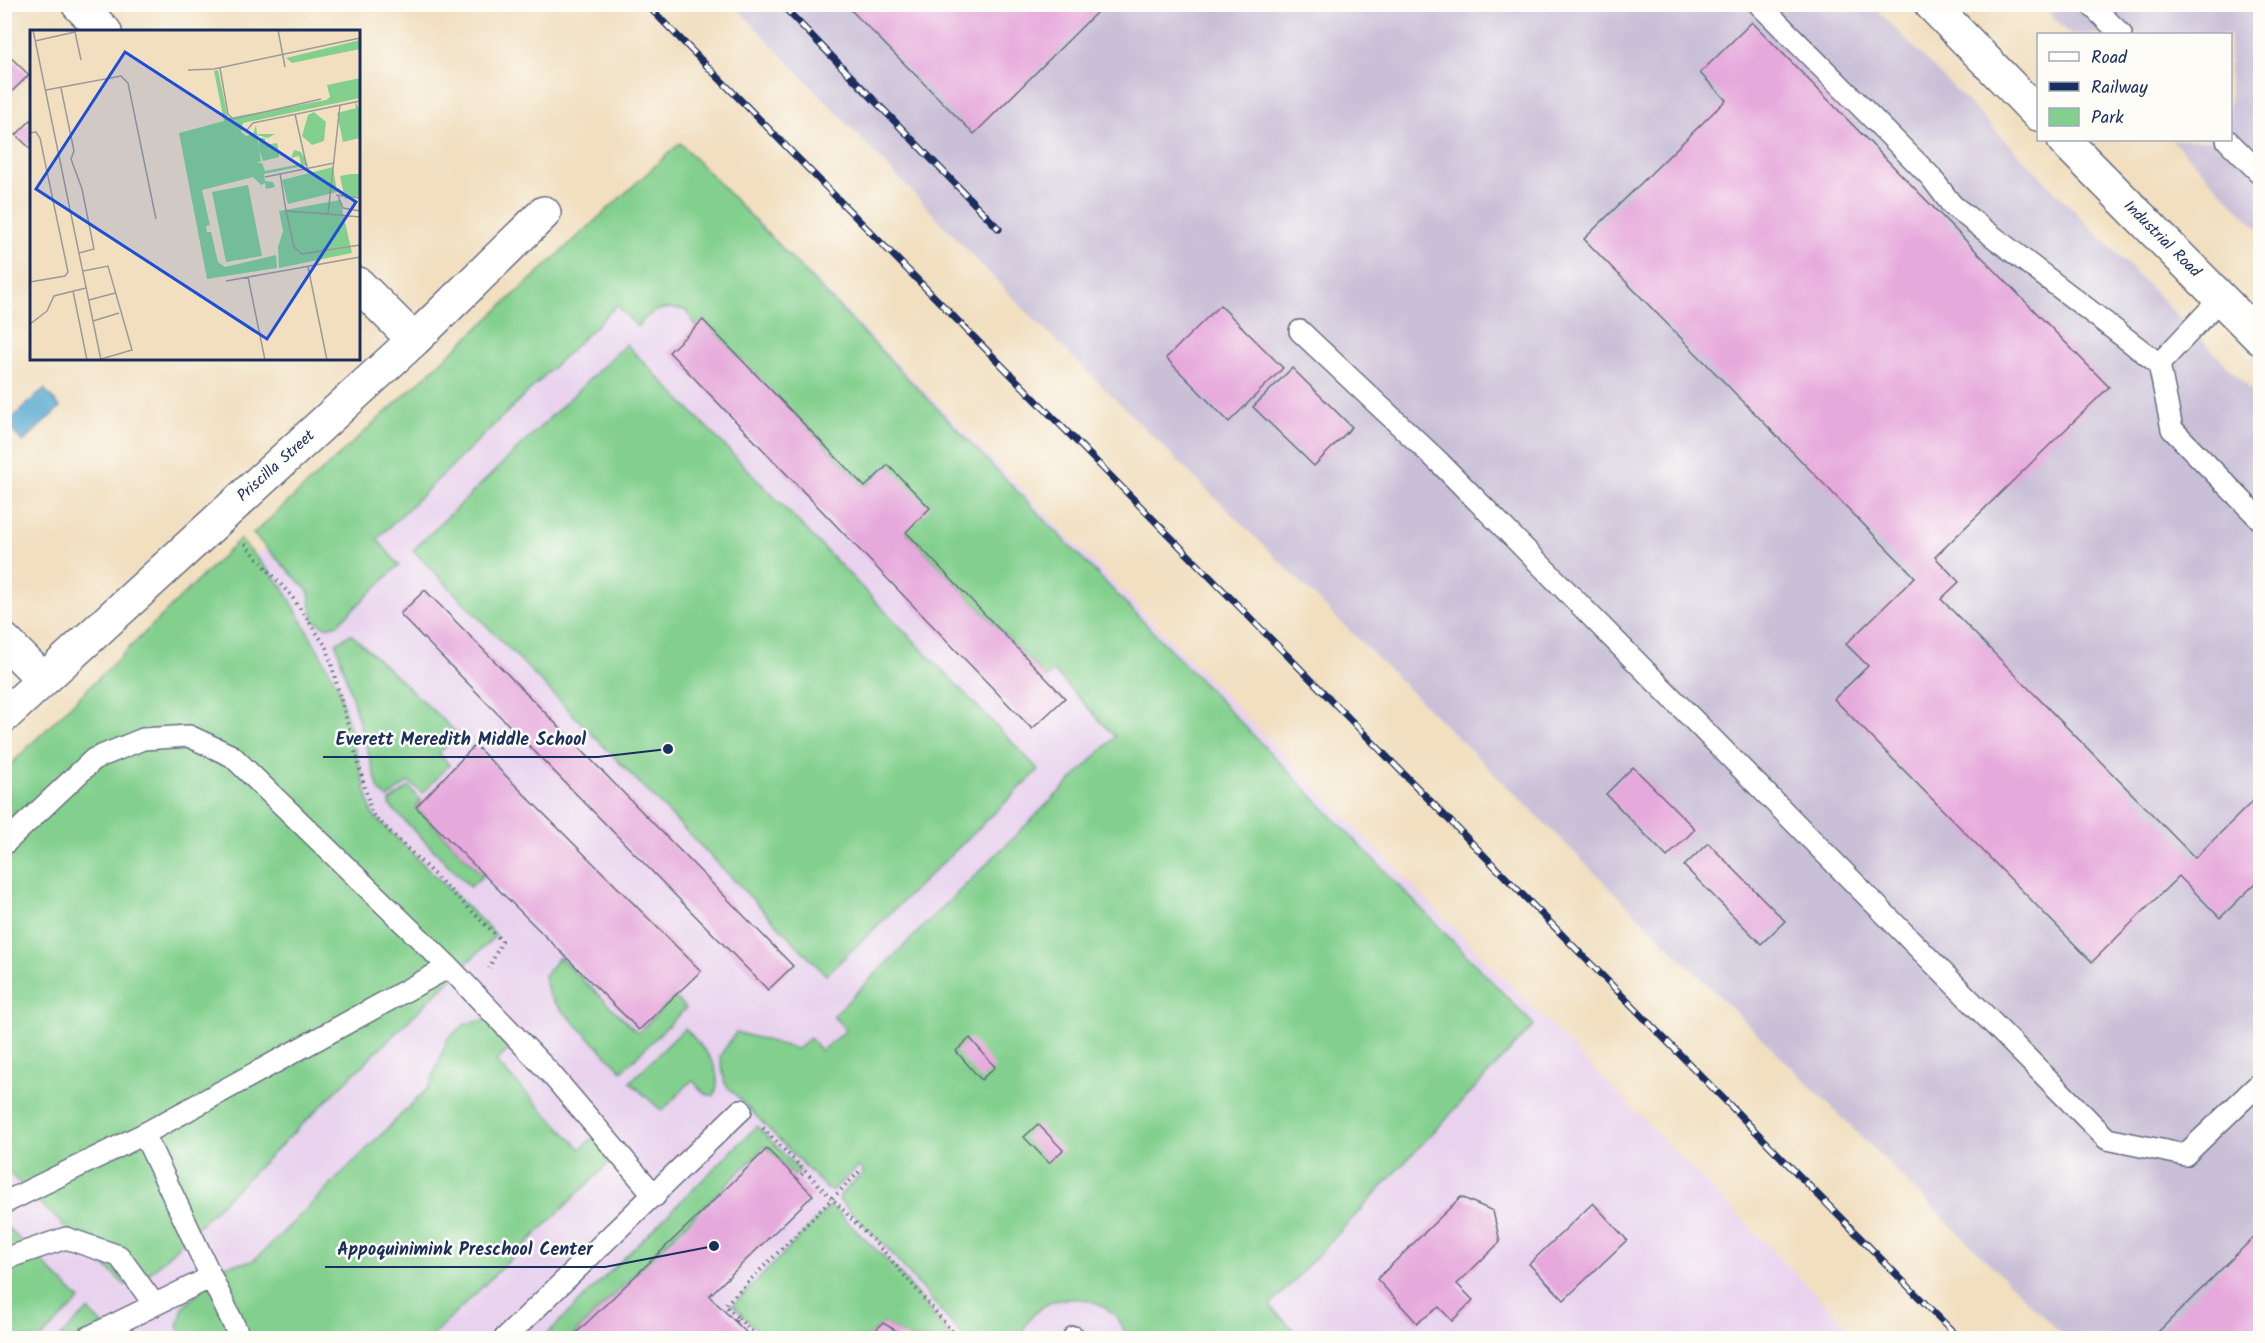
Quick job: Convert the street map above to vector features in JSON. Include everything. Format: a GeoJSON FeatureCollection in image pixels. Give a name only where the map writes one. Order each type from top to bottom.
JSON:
{"type":"FeatureCollection","features":[{"type":"Feature","properties":{"kind":"street"},"geometry":{"type":"LineString","coordinates":[[78,4],[103,30]]}},
{"type":"Feature","properties":{"kind":"street"},"geometry":{"type":"LineString","coordinates":[[1931,4],[2037,113]]}},
{"type":"Feature","properties":{"kind":"street","name":"Industrial Road"},"geometry":{"type":"LineString","coordinates":[[2065,141],[2260,338]]}},
{"type":"Feature","properties":{"kind":"street","name":"Priscilla Street"},"geometry":{"type":"LineString","coordinates":[[4,716],[414,340],[544,213]]}},
{"type":"Feature","properties":{"kind":"street"},"geometry":{"type":"LineString","coordinates":[[360,286],[414,340]]}},
{"type":"Feature","properties":{"kind":"street"},"geometry":{"type":"LineString","coordinates":[[4,640],[43,679]]}},
{"type":"Feature","properties":{"kind":"lane"},"geometry":{"type":"LineString","coordinates":[[1759,4],[1930,176],[1952,206],[2159,364],[2172,429],[2260,519]]}},
{"type":"Feature","properties":{"kind":"lane"},"geometry":{"type":"LineString","coordinates":[[2090,4],[2120,33]]}},
{"type":"Feature","properties":{"kind":"lane"},"geometry":{"type":"LineString","coordinates":[[2228,141],[2260,172]]}},
{"type":"Feature","properties":{"kind":"lane"},"geometry":{"type":"LineString","coordinates":[[2159,364],[2221,298]]}},
{"type":"Feature","properties":{"kind":"lane"},"geometry":{"type":"LineString","coordinates":[[1300,331],[1448,472],[2108,1139],[2185,1155],[2260,1083]]}},
{"type":"Feature","properties":{"kind":"lane"},"geometry":{"type":"LineString","coordinates":[[4,844],[94,759],[143,739],[189,736],[232,756],[476,993],[551,1074],[655,1196]]}},
{"type":"Feature","properties":{"kind":"lane"},"geometry":{"type":"LineString","coordinates":[[4,1203],[144,1134],[449,967]]}},
{"type":"Feature","properties":{"kind":"lane"},"geometry":{"type":"LineString","coordinates":[[505,1338],[655,1196],[748,1115]]}},
{"type":"Feature","properties":{"kind":"lane"},"geometry":{"type":"LineString","coordinates":[[144,1134],[240,1338]]}},
{"type":"Feature","properties":{"kind":"lane"},"geometry":{"type":"LineString","coordinates":[[4,1259],[66,1238],[119,1256],[154,1304]]}},
{"type":"Feature","properties":{"kind":"lane"},"geometry":{"type":"LineString","coordinates":[[87,1338],[210,1278]]}},
{"type":"Feature","properties":{"kind":"path"},"geometry":{"type":"LineString","coordinates":[[220,516],[292,597],[327,648],[372,814],[502,941],[476,993]]}},
{"type":"Feature","properties":{"kind":"path"},"geometry":{"type":"LineString","coordinates":[[748,1115],[900,1269],[958,1338]]}},
{"type":"Feature","properties":{"kind":"path"},"geometry":{"type":"LineString","coordinates":[[759,1338],[737,1320],[725,1305],[861,1170]]}},
{"type":"Feature","properties":{"kind":"path"},"geometry":{"type":"LineString","coordinates":[[797,1179],[805,1171]]}},
{"type":"Feature","properties":{"kind":"shaded area"},"geometry":{"type":"Polygon","coordinates":[[[734,5],[1872,5],[2260,399],[2260,1338],[2065,1338],[1014,299],[734,5]]]}},
{"type":"Feature","properties":{"kind":"shaded area"},"geometry":{"type":"Polygon","coordinates":[[[2041,5],[2260,5],[2260,231],[2173,141],[2232,141],[2232,33],[2069,33],[2041,5]]]}},
{"type":"Feature","properties":{"kind":"shaded area"},"geometry":{"type":"Polygon","coordinates":[[[680,143],[1859,1338],[5,1338],[5,801],[680,143]]]}},
{"type":"Feature","properties":{"kind":"green space"},"geometry":{"type":"Polygon","coordinates":[[[680,143],[1534,1025],[1270,1306],[1301,1338],[1126,1338],[1122,1325],[1114,1314],[1103,1306],[1090,1301],[1062,1299],[1049,1303],[1037,1311],[1031,1317],[1020,1338],[964,1338],[887,1248],[839,1200],[841,1194],[864,1172],[858,1167],[833,1190],[828,1190],[725,1084],[720,1056],[736,1032],[797,1049],[810,1038],[821,1051],[846,1030],[833,1016],[1115,737],[1054,671],[1046,678],[906,532],[888,465],[865,487],[703,320],[696,327],[686,310],[670,308],[653,312],[637,327],[617,305],[377,539],[399,565],[338,624],[325,627],[313,619],[309,592],[253,534],[680,143]]]}},
{"type":"Feature","properties":{"kind":"green space"},"geometry":{"type":"Polygon","coordinates":[[[626,344],[1039,770],[826,975],[413,550],[626,344]]]}},
{"type":"Feature","properties":{"kind":"green space"},"geometry":{"type":"Polygon","coordinates":[[[240,539],[283,587],[338,686],[372,814],[496,935],[142,1281],[125,1285],[5,1169],[4,771],[240,539]]]}},
{"type":"Feature","properties":{"kind":"green space"},"geometry":{"type":"Polygon","coordinates":[[[351,634],[458,734],[439,753],[449,765],[423,793],[408,782],[388,798],[379,790],[336,643],[351,634]]]}},
{"type":"Feature","properties":{"kind":"green space"},"geometry":{"type":"Polygon","coordinates":[[[409,787],[421,801],[416,807],[483,876],[470,887],[390,806],[390,801],[409,787]]]}},
{"type":"Feature","properties":{"kind":"green space"},"geometry":{"type":"Polygon","coordinates":[[[559,957],[638,1033],[674,997],[686,1008],[622,1071],[549,996],[544,976],[559,957]]]}},
{"type":"Feature","properties":{"kind":"green space"},"geometry":{"type":"Polygon","coordinates":[[[493,1019],[517,1041],[496,1062],[581,1149],[602,1129],[614,1158],[430,1338],[183,1338],[178,1327],[183,1308],[227,1265],[250,1262],[258,1257],[429,1087],[448,1038],[467,1023],[493,1019]]]}},
{"type":"Feature","properties":{"kind":"green space"},"geometry":{"type":"Polygon","coordinates":[[[685,1028],[705,1050],[715,1067],[717,1086],[714,1096],[705,1094],[692,1080],[662,1111],[630,1082],[685,1028]]]}},
{"type":"Feature","properties":{"kind":"green space"},"geometry":{"type":"Polygon","coordinates":[[[757,1126],[800,1171],[794,1176],[766,1146],[570,1338],[543,1338],[757,1126]]]}},
{"type":"Feature","properties":{"kind":"green space"},"geometry":{"type":"Polygon","coordinates":[[[829,1207],[833,1208],[897,1270],[952,1338],[908,1338],[883,1323],[867,1338],[765,1338],[733,1305],[829,1207]]]}},
{"type":"Feature","properties":{"kind":"green space"},"geometry":{"type":"Polygon","coordinates":[[[4,1224],[80,1300],[41,1338],[5,1338],[9,1333],[4,1329],[4,1224]]]}},
{"type":"Feature","properties":{"kind":"green space"},"geometry":{"type":"Polygon","coordinates":[[[88,1310],[116,1338],[59,1338],[88,1310]]]}},
{"type":"Feature","properties":{"kind":"water"},"geometry":{"type":"Polygon","coordinates":[[[44,389],[60,407],[23,442],[6,424],[44,389]]]}},
{"type":"Feature","properties":{"kind":"building"},"geometry":{"type":"Polygon","coordinates":[[[845,4],[1105,4],[974,134],[845,4]]]}},
{"type":"Feature","properties":{"kind":"building"},"geometry":{"type":"Polygon","coordinates":[[[1752,22],[2109,387],[1935,557],[1959,582],[1941,599],[2195,858],[2260,794],[2260,879],[2220,918],[2179,876],[2092,962],[1834,699],[1868,666],[1846,644],[1915,577],[1584,239],[1726,100],[1700,73],[1752,22]]]}},
{"type":"Feature","properties":{"kind":"building"},"geometry":{"type":"Polygon","coordinates":[[[4,51],[29,75],[4,99],[4,51]]]}},
{"type":"Feature","properties":{"kind":"building"},"geometry":{"type":"Polygon","coordinates":[[[30,121],[30,148],[16,135],[30,121]]]}},
{"type":"Feature","properties":{"kind":"building"},"geometry":{"type":"Polygon","coordinates":[[[1220,305],[1283,368],[1229,422],[1166,358],[1220,305]]]}},
{"type":"Feature","properties":{"kind":"building"},"geometry":{"type":"Polygon","coordinates":[[[703,320],[865,487],[888,465],[930,508],[906,532],[1065,698],[1032,729],[669,352],[703,320]]]}},
{"type":"Feature","properties":{"kind":"building"},"geometry":{"type":"Polygon","coordinates":[[[1292,368],[1352,427],[1314,466],[1253,407],[1292,368]]]}},
{"type":"Feature","properties":{"kind":"building"},"geometry":{"type":"Polygon","coordinates":[[[425,590],[793,966],[768,990],[400,614],[425,590]]]}},
{"type":"Feature","properties":{"kind":"building"},"geometry":{"type":"Polygon","coordinates":[[[475,745],[701,971],[639,1030],[416,807],[475,745]]]}},
{"type":"Feature","properties":{"kind":"building"},"geometry":{"type":"Polygon","coordinates":[[[1633,767],[1695,829],[1667,857],[1606,794],[1633,767]]]}},
{"type":"Feature","properties":{"kind":"building"},"geometry":{"type":"Polygon","coordinates":[[[1708,843],[1785,921],[1761,944],[1684,866],[1708,843]]]}},
{"type":"Feature","properties":{"kind":"building"},"geometry":{"type":"Polygon","coordinates":[[[970,1038],[995,1067],[981,1080],[956,1051],[970,1038]]]}},
{"type":"Feature","properties":{"kind":"building"},"geometry":{"type":"Polygon","coordinates":[[[1038,1124],[1063,1150],[1049,1163],[1024,1137],[1038,1124]]]}},
{"type":"Feature","properties":{"kind":"building"},"geometry":{"type":"Polygon","coordinates":[[[767,1149],[813,1195],[709,1296],[752,1338],[571,1338],[767,1149]]]}},
{"type":"Feature","properties":{"kind":"building"},"geometry":{"type":"Polygon","coordinates":[[[1461,1197],[1493,1211],[1500,1242],[1457,1284],[1473,1300],[1452,1321],[1439,1307],[1417,1323],[1377,1279],[1461,1197]]]}},
{"type":"Feature","properties":{"kind":"building"},"geometry":{"type":"Polygon","coordinates":[[[1593,1203],[1627,1240],[1564,1300],[1529,1264],[1593,1203]]]}},
{"type":"Feature","properties":{"kind":"building"},"geometry":{"type":"Polygon","coordinates":[[[2260,1231],[2260,1338],[2152,1338],[2260,1231]]]}},
{"type":"Feature","properties":{"kind":"building"},"geometry":{"type":"Polygon","coordinates":[[[883,1323],[909,1338],[867,1338],[883,1323]]]}},
{"type":"Feature","properties":{"kind":"railway"},"geometry":{"type":"LineString","coordinates":[[646,4],[1959,1338]]}},
{"type":"Feature","properties":{"kind":"railway"},"geometry":{"type":"LineString","coordinates":[[781,4],[999,229]]}},
{"type":"Feature","properties":{"kind":"place","name":"Everett Meredith Middle School"},"geometry":{"type":"Point","coordinates":[668,749]}},
{"type":"Feature","properties":{"kind":"place","name":"Appoquinimink Preschool Center"},"geometry":{"type":"Point","coordinates":[714,1246]}}]}
